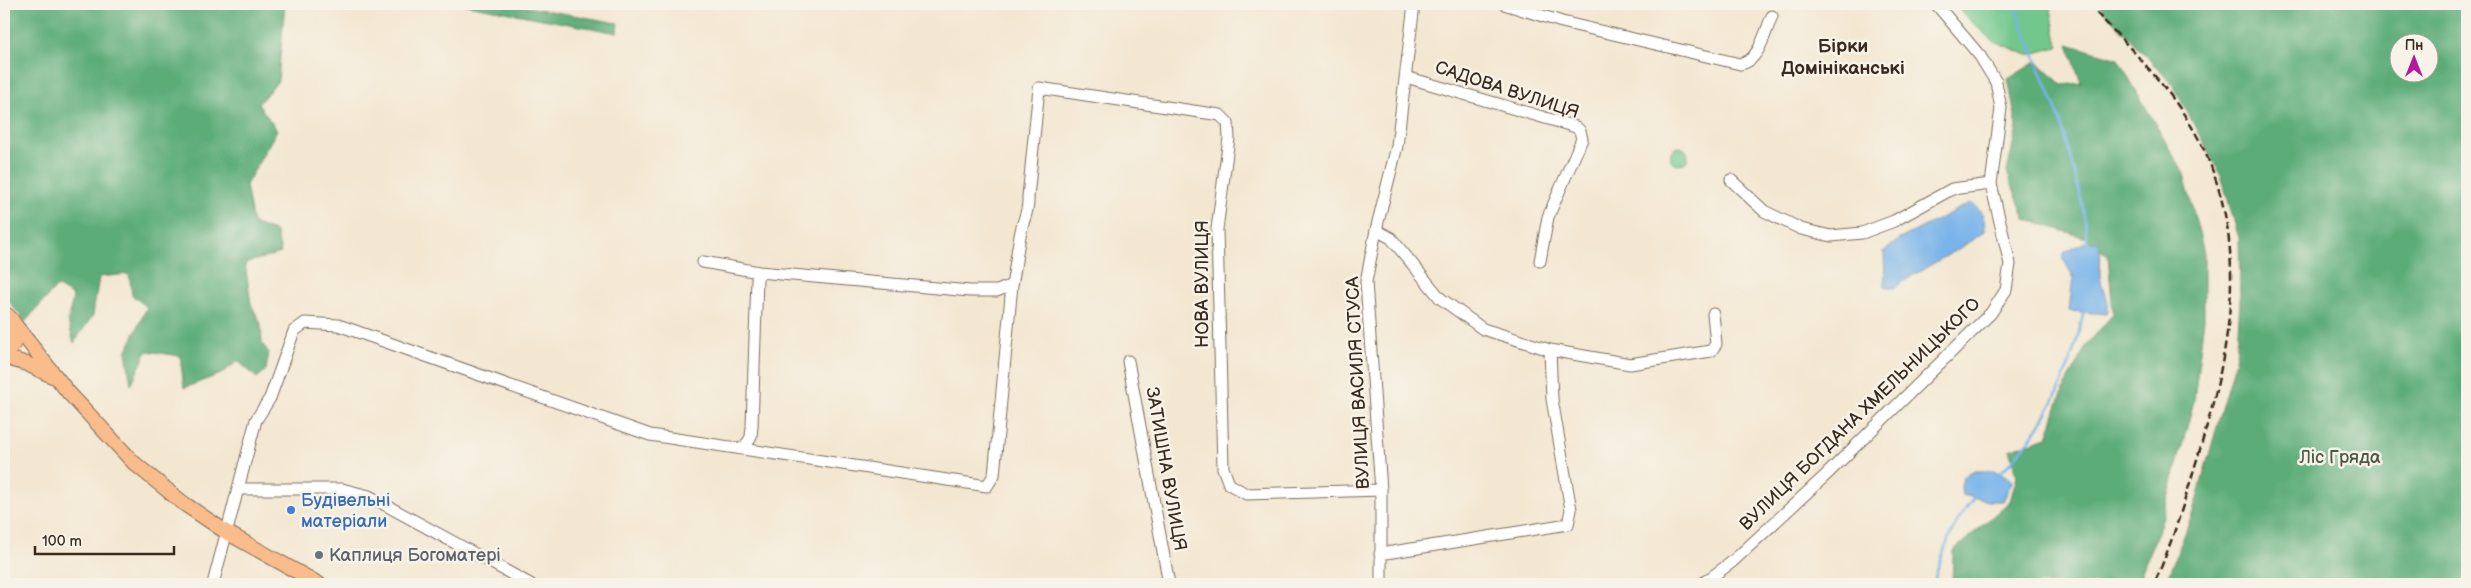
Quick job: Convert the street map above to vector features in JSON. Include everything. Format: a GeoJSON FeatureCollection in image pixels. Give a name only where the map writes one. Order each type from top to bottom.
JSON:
{"type":"FeatureCollection","features":[{"type":"Feature","properties":{"kind":"highway"},"geometry":{"type":"LineString","coordinates":[[4,355],[14,341],[16,334],[7,316]]}},
{"type":"Feature","properties":{"kind":"main road"},"geometry":{"type":"LineString","coordinates":[[7,316],[55,377],[134,463],[183,503],[226,532],[318,584]]}},
{"type":"Feature","properties":{"kind":"main road"},"geometry":{"type":"LineString","coordinates":[[4,355],[55,377]]}},
{"type":"Feature","properties":{"kind":"street","name":"ВУЛИЦЯ ВАСИЛЯ СТУСА"},"geometry":{"type":"LineString","coordinates":[[1382,584],[1380,554],[1381,490],[1366,282],[1376,230],[1397,146],[1414,4]]}},
{"type":"Feature","properties":{"kind":"street"},"geometry":{"type":"LineString","coordinates":[[1504,4],[1562,22],[1740,64],[1747,64],[1754,58],[1772,16]]}},
{"type":"Feature","properties":{"kind":"street","name":"ВУЛИЦЯ БОГДАНА ХМЕЛЬНИЦЬКОГО"},"geometry":{"type":"LineString","coordinates":[[1702,584],[1732,562],[1826,475],[1991,313],[2006,290],[2010,264],[1991,184],[2001,108],[1996,82],[1980,56],[1936,4]]}},
{"type":"Feature","properties":{"kind":"street","name":"САДОВА ВУЛИЦЯ"},"geometry":{"type":"LineString","coordinates":[[1406,77],[1576,127],[1580,131],[1582,139],[1548,217],[1540,261]]}},
{"type":"Feature","properties":{"kind":"street","name":"НОВА ВУЛИЦЯ"},"geometry":{"type":"LineString","coordinates":[[1012,285],[1018,261],[1022,227],[1029,208],[1028,197],[1040,88],[1220,115],[1228,123],[1229,138],[1217,229],[1223,468],[1230,484],[1246,494],[1381,490]]}},
{"type":"Feature","properties":{"kind":"street"},"geometry":{"type":"LineString","coordinates":[[1731,180],[1764,211],[1801,229],[1831,236],[1862,233],[1894,222],[1952,188],[1991,184]]}},
{"type":"Feature","properties":{"kind":"street"},"geometry":{"type":"LineString","coordinates":[[1376,230],[1391,238],[1440,298],[1482,329],[1550,350],[1630,364],[1711,351],[1716,344],[1713,314]]}},
{"type":"Feature","properties":{"kind":"street"},"geometry":{"type":"LineString","coordinates":[[213,584],[256,420],[270,398],[294,331],[305,323],[338,325],[650,435],[987,486],[994,475],[1012,285],[997,291],[970,291],[759,272],[703,262]]}},
{"type":"Feature","properties":{"kind":"street"},"geometry":{"type":"LineString","coordinates":[[744,449],[751,437],[752,426],[756,279],[759,272]]}},
{"type":"Feature","properties":{"kind":"street"},"geometry":{"type":"LineString","coordinates":[[1380,554],[1568,524],[1570,510],[1552,399],[1550,350]]}},
{"type":"Feature","properties":{"kind":"street","name":"ЗАТИШНА ВУЛИЦЯ"},"geometry":{"type":"LineString","coordinates":[[1128,360],[1169,584]]}},
{"type":"Feature","properties":{"kind":"street"},"geometry":{"type":"LineString","coordinates":[[239,489],[342,489],[369,496],[530,584]]}},
{"type":"Feature","properties":{"kind":"green space"},"geometry":{"type":"Polygon","coordinates":[[[4,4],[285,4],[278,81],[258,104],[277,130],[246,185],[253,223],[276,232],[281,253],[245,263],[251,304],[261,324],[262,343],[269,353],[266,370],[257,378],[238,361],[221,374],[184,388],[180,356],[147,351],[131,385],[126,352],[147,307],[132,295],[129,274],[99,277],[93,315],[74,343],[68,322],[73,296],[57,286],[25,322],[4,295],[4,4]]]}},
{"type":"Feature","properties":{"kind":"green space"},"geometry":{"type":"Polygon","coordinates":[[[462,4],[511,4],[618,23],[617,33],[462,4]]]}},
{"type":"Feature","properties":{"kind":"green space"},"geometry":{"type":"Polygon","coordinates":[[[1953,4],[2050,4],[2058,47],[2027,55],[1991,40],[1953,4]]]}},
{"type":"Feature","properties":{"kind":"green space","name":"Ліс Гряда"},"geometry":{"type":"Polygon","coordinates":[[[2097,4],[2467,4],[2467,584],[2165,584],[2193,512],[2236,359],[2240,301],[2239,238],[2221,176],[2173,85],[2097,4]]]}},
{"type":"Feature","properties":{"kind":"green space"},"geometry":{"type":"Polygon","coordinates":[[[2068,44],[2118,59],[2184,174],[2204,253],[2204,319],[2194,401],[2161,524],[2137,584],[1952,584],[1953,551],[2010,501],[2017,476],[2009,450],[2047,437],[2062,393],[2086,346],[2113,314],[2108,256],[2086,238],[2025,219],[2007,172],[2017,127],[2008,79],[2037,61],[2062,85],[2081,83],[2068,44]]]}},
{"type":"Feature","properties":{"kind":"green space"},"geometry":{"type":"Polygon","coordinates":[[[1679,147],[1687,152],[1688,156],[1683,164],[1679,165],[1671,160],[1670,156],[1675,148],[1679,147]]]}},
{"type":"Feature","properties":{"kind":"water"},"geometry":{"type":"Polygon","coordinates":[[[1970,203],[1980,211],[1985,231],[1894,288],[1885,286],[1884,252],[1898,240],[1970,203]]]}},
{"type":"Feature","properties":{"kind":"water"},"geometry":{"type":"Polygon","coordinates":[[[2085,242],[2097,242],[2099,247],[2101,257],[2100,277],[2108,302],[2107,314],[2069,311],[2073,276],[2063,259],[2065,252],[2085,242]]]}},
{"type":"Feature","properties":{"kind":"water"},"geometry":{"type":"Polygon","coordinates":[[[1975,471],[2000,473],[2012,482],[2003,501],[1989,501],[1962,495],[1963,477],[1975,471]]]}},
{"type":"Feature","properties":{"kind":"waterway"},"geometry":{"type":"LineString","coordinates":[[2014,4],[2060,119],[2082,202],[2088,246]]}},
{"type":"Feature","properties":{"kind":"waterway"},"geometry":{"type":"LineString","coordinates":[[1999,474],[2030,439],[2054,399],[2072,356],[2084,311]]}},
{"type":"Feature","properties":{"kind":"waterway"},"geometry":{"type":"LineString","coordinates":[[1933,584],[1955,525],[1977,495]]}},
{"type":"Feature","properties":{"kind":"railway"},"geometry":{"type":"LineString","coordinates":[[2088,4],[2153,74],[2182,111],[2205,152],[2219,192],[2228,231],[2231,270],[2230,309],[2217,388],[2181,511],[2154,584]]}},
{"type":"Feature","properties":{"kind":"place","name":"Будівельні матеріали"},"geometry":{"type":"Point","coordinates":[291,510]}},
{"type":"Feature","properties":{"kind":"place","name":"Каплиця Богоматері"},"geometry":{"type":"Point","coordinates":[319,555]}},
{"type":"Feature","properties":{"kind":"district","name":"Бірки Домініканські"},"geometry":{"type":"Point","coordinates":[1843,57]}}]}
